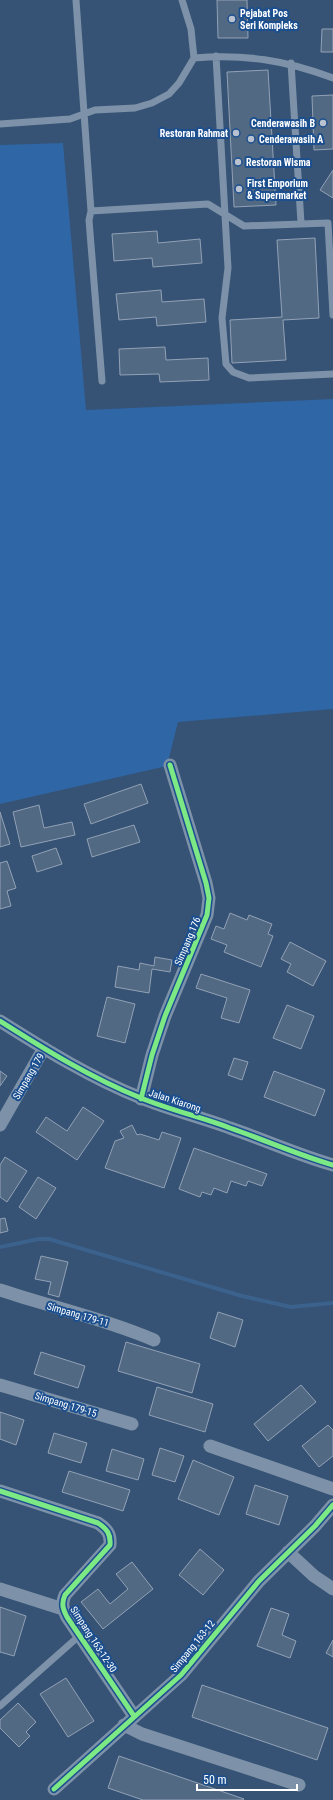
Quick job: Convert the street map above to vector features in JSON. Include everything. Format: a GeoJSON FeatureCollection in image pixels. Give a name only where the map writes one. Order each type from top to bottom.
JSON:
{"type":"FeatureCollection","features":[{"type":"Feature","properties":{"kind":"street","name":"Simpang 176"},"geometry":{"type":"LineString","coordinates":[[141,1098],[152,1055],[165,1016],[207,915],[209,898],[206,883],[170,765]]}},
{"type":"Feature","properties":{"kind":"street","name":"Jalan Kiarong"},"geometry":{"type":"LineString","coordinates":[[0,1021],[44,1048],[112,1086],[141,1098],[333,1165]]}},
{"type":"Feature","properties":{"kind":"street","name":"Simpang 179"},"geometry":{"type":"LineString","coordinates":[[0,1125],[44,1048]]}},
{"type":"Feature","properties":{"kind":"street","name":"Simpang 179-11"},"geometry":{"type":"LineString","coordinates":[[0,1290],[52,1307],[123,1327],[154,1340]]}},
{"type":"Feature","properties":{"kind":"street","name":"Simpang 179-15"},"geometry":{"type":"LineString","coordinates":[[0,1385],[132,1424]]}},
{"type":"Feature","properties":{"kind":"street"},"geometry":{"type":"LineString","coordinates":[[210,1446],[333,1489]]}},
{"type":"Feature","properties":{"kind":"street","name":"Simpang 163-12-30"},"geometry":{"type":"LineString","coordinates":[[0,1491],[98,1523],[106,1528],[111,1536],[110,1545],[104,1554],[66,1595],[62,1602],[63,1609],[129,1721]]}},
{"type":"Feature","properties":{"kind":"street","name":"Simpang 163-12"},"geometry":{"type":"LineString","coordinates":[[54,1789],[181,1675],[254,1586],[315,1526],[333,1505]]}},
{"type":"Feature","properties":{"kind":"street"},"geometry":{"type":"LineString","coordinates":[[288,1552],[314,1576],[333,1589]]}},
{"type":"Feature","properties":{"kind":"street","name":"Simpang 163-12-30"},"geometry":{"type":"LineString","coordinates":[[0,1589],[63,1609]]}},
{"type":"Feature","properties":{"kind":"street"},"geometry":{"type":"LineString","coordinates":[[129,1721],[142,1734],[299,1785]]}},
{"type":"Feature","properties":{"kind":"lane"},"geometry":{"type":"LineString","coordinates":[[76,0],[91,211],[89,220],[102,381]]}},
{"type":"Feature","properties":{"kind":"lane"},"geometry":{"type":"LineString","coordinates":[[0,124],[70,119],[84,112],[95,110],[135,108],[152,103],[169,94],[179,83],[194,58],[191,29],[182,0]]}},
{"type":"Feature","properties":{"kind":"lane"},"geometry":{"type":"LineString","coordinates":[[194,58],[216,56],[269,59],[291,63],[333,78]]}},
{"type":"Feature","properties":{"kind":"lane"},"geometry":{"type":"LineString","coordinates":[[216,56],[228,268],[222,318],[226,364],[233,372],[249,378],[333,374]]}},
{"type":"Feature","properties":{"kind":"lane"},"geometry":{"type":"LineString","coordinates":[[291,63],[301,223]]}},
{"type":"Feature","properties":{"kind":"lane"},"geometry":{"type":"LineString","coordinates":[[91,211],[208,204],[244,226],[328,223],[333,315]]}},
{"type":"Feature","properties":{"kind":"lane"},"geometry":{"type":"LineString","coordinates":[[0,1706],[79,1636]]}},
{"type":"Feature","properties":{"kind":"shaded area"},"geometry":{"type":"Polygon","coordinates":[[[63,143],[86,410],[333,399],[333,709],[178,722],[167,766],[0,804],[0,145],[63,143]]]}},
{"type":"Feature","properties":{"kind":"building","name":"Pejabat Pos Seri Kompleks"},"geometry":{"type":"Polygon","coordinates":[[[217,0],[247,0],[248,38],[218,38],[217,0]]]}},
{"type":"Feature","properties":{"kind":"building"},"geometry":{"type":"Polygon","coordinates":[[[322,29],[333,29],[333,52],[321,52],[322,29]]]}},
{"type":"Feature","properties":{"kind":"building","name":"Cenderawasih A"},"geometry":{"type":"Polygon","coordinates":[[[268,70],[276,205],[234,207],[227,72],[268,70]]]}},
{"type":"Feature","properties":{"kind":"building","name":"Cenderawasih B"},"geometry":{"type":"Polygon","coordinates":[[[333,95],[333,149],[314,150],[312,96],[333,95]]]}},
{"type":"Feature","properties":{"kind":"building"},"geometry":{"type":"Polygon","coordinates":[[[333,170],[333,198],[320,190],[333,170]]]}},
{"type":"Feature","properties":{"kind":"building"},"geometry":{"type":"Polygon","coordinates":[[[157,231],[158,243],[200,239],[202,263],[153,267],[152,258],[114,261],[112,234],[157,231]]]}},
{"type":"Feature","properties":{"kind":"building"},"geometry":{"type":"Polygon","coordinates":[[[315,238],[319,318],[283,320],[286,360],[232,363],[230,320],[282,317],[277,240],[315,238]]]}},
{"type":"Feature","properties":{"kind":"building"},"geometry":{"type":"Polygon","coordinates":[[[161,290],[162,302],[204,299],[206,322],[157,326],[156,317],[119,320],[116,294],[161,290]]]}},
{"type":"Feature","properties":{"kind":"building"},"geometry":{"type":"Polygon","coordinates":[[[165,347],[166,360],[208,358],[209,380],[160,382],[159,374],[120,375],[119,349],[165,347]]]}},
{"type":"Feature","properties":{"kind":"building"},"geometry":{"type":"Polygon","coordinates":[[[141,784],[148,803],[91,824],[84,804],[141,784]]]}},
{"type":"Feature","properties":{"kind":"building"},"geometry":{"type":"Polygon","coordinates":[[[39,805],[44,828],[72,822],[75,835],[21,847],[13,812],[39,805]]]}},
{"type":"Feature","properties":{"kind":"building"},"geometry":{"type":"Polygon","coordinates":[[[0,812],[10,844],[0,847],[0,812]]]}},
{"type":"Feature","properties":{"kind":"building"},"geometry":{"type":"Polygon","coordinates":[[[134,825],[140,842],[92,857],[87,839],[134,825]]]}},
{"type":"Feature","properties":{"kind":"building"},"geometry":{"type":"Polygon","coordinates":[[[56,848],[62,864],[37,872],[32,856],[56,848]]]}},
{"type":"Feature","properties":{"kind":"building"},"geometry":{"type":"Polygon","coordinates":[[[7,861],[16,888],[7,891],[11,906],[0,909],[0,863],[7,861]]]}},
{"type":"Feature","properties":{"kind":"building"},"geometry":{"type":"Polygon","coordinates":[[[230,913],[247,920],[249,915],[272,924],[268,934],[273,936],[261,967],[224,952],[227,945],[211,939],[216,926],[224,929],[230,913]]]}},
{"type":"Feature","properties":{"kind":"building"},"geometry":{"type":"Polygon","coordinates":[[[290,942],[326,961],[313,986],[287,972],[291,964],[281,959],[290,942]]]}},
{"type":"Feature","properties":{"kind":"building"},"geometry":{"type":"Polygon","coordinates":[[[155,957],[172,960],[170,972],[152,969],[149,993],[115,987],[118,966],[139,970],[140,963],[154,966],[155,957]]]}},
{"type":"Feature","properties":{"kind":"building"},"geometry":{"type":"Polygon","coordinates":[[[201,974],[250,990],[239,1023],[221,1018],[227,998],[196,988],[201,974]]]}},
{"type":"Feature","properties":{"kind":"building"},"geometry":{"type":"Polygon","coordinates":[[[107,997],[135,1004],[125,1043],[97,1036],[107,997]]]}},
{"type":"Feature","properties":{"kind":"building"},"geometry":{"type":"Polygon","coordinates":[[[287,1005],[314,1016],[301,1049],[273,1038],[287,1005]]]}},
{"type":"Feature","properties":{"kind":"building"},"geometry":{"type":"Polygon","coordinates":[[[234,1058],[248,1062],[242,1080],[228,1075],[234,1058]]]}},
{"type":"Feature","properties":{"kind":"building"},"geometry":{"type":"Polygon","coordinates":[[[0,1071],[7,1076],[0,1086],[0,1071]]]}},
{"type":"Feature","properties":{"kind":"building"},"geometry":{"type":"Polygon","coordinates":[[[274,1071],[325,1090],[315,1116],[264,1097],[274,1071]]]}},
{"type":"Feature","properties":{"kind":"building"},"geometry":{"type":"Polygon","coordinates":[[[83,1107],[104,1121],[77,1160],[36,1132],[46,1117],[67,1131],[83,1107]]]}},
{"type":"Feature","properties":{"kind":"building"},"geometry":{"type":"Polygon","coordinates":[[[132,1125],[137,1135],[140,1134],[159,1140],[162,1132],[181,1138],[164,1188],[105,1168],[115,1141],[124,1138],[120,1131],[132,1125]]]}},
{"type":"Feature","properties":{"kind":"building"},"geometry":{"type":"Polygon","coordinates":[[[194,1148],[267,1174],[262,1186],[248,1181],[246,1186],[231,1181],[227,1193],[214,1188],[211,1195],[202,1192],[200,1197],[179,1189],[194,1148]]]}},
{"type":"Feature","properties":{"kind":"building"},"geometry":{"type":"Polygon","coordinates":[[[5,1157],[27,1171],[7,1202],[0,1197],[0,1165],[5,1157]]]}},
{"type":"Feature","properties":{"kind":"building"},"geometry":{"type":"Polygon","coordinates":[[[38,1177],[56,1188],[36,1219],[19,1207],[38,1177]]]}},
{"type":"Feature","properties":{"kind":"building"},"geometry":{"type":"Polygon","coordinates":[[[5,1218],[8,1231],[0,1233],[0,1219],[5,1218]]]}},
{"type":"Feature","properties":{"kind":"building"},"geometry":{"type":"Polygon","coordinates":[[[41,1256],[68,1262],[59,1297],[48,1294],[51,1282],[35,1279],[41,1256]]]}},
{"type":"Feature","properties":{"kind":"building"},"geometry":{"type":"Polygon","coordinates":[[[218,1312],[243,1320],[235,1347],[210,1338],[218,1312]]]}},
{"type":"Feature","properties":{"kind":"building"},"geometry":{"type":"Polygon","coordinates":[[[126,1342],[200,1364],[192,1393],[118,1371],[126,1342]]]}},
{"type":"Feature","properties":{"kind":"building"},"geometry":{"type":"Polygon","coordinates":[[[41,1352],[85,1366],[78,1388],[34,1374],[41,1352]]]}},
{"type":"Feature","properties":{"kind":"building"},"geometry":{"type":"Polygon","coordinates":[[[301,1385],[316,1402],[268,1441],[254,1424],[301,1385]]]}},
{"type":"Feature","properties":{"kind":"building"},"geometry":{"type":"Polygon","coordinates":[[[157,1387],[213,1404],[205,1432],[149,1415],[157,1387]]]}},
{"type":"Feature","properties":{"kind":"building"},"geometry":{"type":"Polygon","coordinates":[[[0,1412],[24,1420],[16,1445],[0,1439],[0,1412]]]}},
{"type":"Feature","properties":{"kind":"building"},"geometry":{"type":"Polygon","coordinates":[[[328,1425],[333,1430],[333,1456],[319,1467],[302,1446],[328,1425]]]}},
{"type":"Feature","properties":{"kind":"building"},"geometry":{"type":"Polygon","coordinates":[[[54,1433],[87,1443],[81,1463],[48,1453],[54,1433]]]}},
{"type":"Feature","properties":{"kind":"building"},"geometry":{"type":"Polygon","coordinates":[[[160,1448],[184,1456],[175,1482],[152,1475],[160,1448]]]}},
{"type":"Feature","properties":{"kind":"building"},"geometry":{"type":"Polygon","coordinates":[[[112,1449],[144,1459],[138,1480],[106,1471],[112,1449]]]}},
{"type":"Feature","properties":{"kind":"building"},"geometry":{"type":"Polygon","coordinates":[[[193,1460],[234,1477],[219,1515],[178,1499],[193,1460]]]}},
{"type":"Feature","properties":{"kind":"building"},"geometry":{"type":"Polygon","coordinates":[[[69,1471],[130,1490],[123,1511],[62,1492],[69,1471]]]}},
{"type":"Feature","properties":{"kind":"building"},"geometry":{"type":"Polygon","coordinates":[[[255,1485],[288,1496],[279,1525],[246,1514],[255,1485]]]}},
{"type":"Feature","properties":{"kind":"building"},"geometry":{"type":"Polygon","coordinates":[[[200,1549],[224,1570],[203,1595],[179,1575],[200,1549]]]}},
{"type":"Feature","properties":{"kind":"building"},"geometry":{"type":"Polygon","coordinates":[[[132,1562],[153,1589],[103,1629],[81,1602],[98,1589],[110,1604],[128,1589],[116,1574],[132,1562]]]}},
{"type":"Feature","properties":{"kind":"building"},"geometry":{"type":"Polygon","coordinates":[[[0,1607],[26,1616],[14,1656],[0,1652],[0,1607]]]}},
{"type":"Feature","properties":{"kind":"building"},"geometry":{"type":"Polygon","coordinates":[[[271,1608],[289,1614],[282,1635],[296,1641],[290,1658],[257,1646],[271,1608]]]}},
{"type":"Feature","properties":{"kind":"building"},"geometry":{"type":"Polygon","coordinates":[[[333,1640],[333,1657],[326,1653],[333,1640]]]}},
{"type":"Feature","properties":{"kind":"building"},"geometry":{"type":"Polygon","coordinates":[[[66,1678],[94,1721],[68,1737],[40,1694],[66,1678]]]}},
{"type":"Feature","properties":{"kind":"building"},"geometry":{"type":"Polygon","coordinates":[[[202,1685],[328,1728],[317,1760],[192,1717],[202,1685]]]}},
{"type":"Feature","properties":{"kind":"building"},"geometry":{"type":"Polygon","coordinates":[[[18,1703],[36,1722],[26,1732],[30,1736],[19,1747],[0,1728],[0,1720],[18,1703]]]}},
{"type":"Feature","properties":{"kind":"building"},"geometry":{"type":"Polygon","coordinates":[[[119,1756],[244,1799],[143,1800],[108,1788],[119,1756]]]}},
{"type":"Feature","properties":{"kind":"waterway"},"geometry":{"type":"LineString","coordinates":[[0,1247],[39,1239],[49,1239],[242,1296],[291,1307],[333,1303]]}},
{"type":"Feature","properties":{"kind":"cycle path"},"geometry":{"type":"LineString","coordinates":[[141,1099],[152,1055],[165,1016],[207,915],[209,898],[206,883],[170,765]]}},
{"type":"Feature","properties":{"kind":"cycle path"},"geometry":{"type":"LineString","coordinates":[[0,1021],[69,1063],[122,1090],[174,1110],[219,1124],[307,1157],[333,1165]]}},
{"type":"Feature","properties":{"kind":"cycle path"},"geometry":{"type":"LineString","coordinates":[[0,1491],[98,1523],[108,1532],[110,1545],[65,1595],[63,1606],[67,1617],[134,1716]]}},
{"type":"Feature","properties":{"kind":"cycle path"},"geometry":{"type":"LineString","coordinates":[[54,1789],[181,1675],[259,1581],[315,1526],[333,1505]]}},
{"type":"Feature","properties":{"kind":"place","name":"Pejabat Pos Seri Kompleks"},"geometry":{"type":"Point","coordinates":[232,19]}},
{"type":"Feature","properties":{"kind":"place","name":"Cenderawasih B"},"geometry":{"type":"Point","coordinates":[323,123]}},
{"type":"Feature","properties":{"kind":"place","name":"Restoran Rahmat"},"geometry":{"type":"Point","coordinates":[236,133]}},
{"type":"Feature","properties":{"kind":"place","name":"Cenderawasih A"},"geometry":{"type":"Point","coordinates":[251,139]}},
{"type":"Feature","properties":{"kind":"place","name":"Restoran Wisma"},"geometry":{"type":"Point","coordinates":[238,162]}},
{"type":"Feature","properties":{"kind":"place","name":"First Emporium & Supermarket"},"geometry":{"type":"Point","coordinates":[239,189]}}]}
